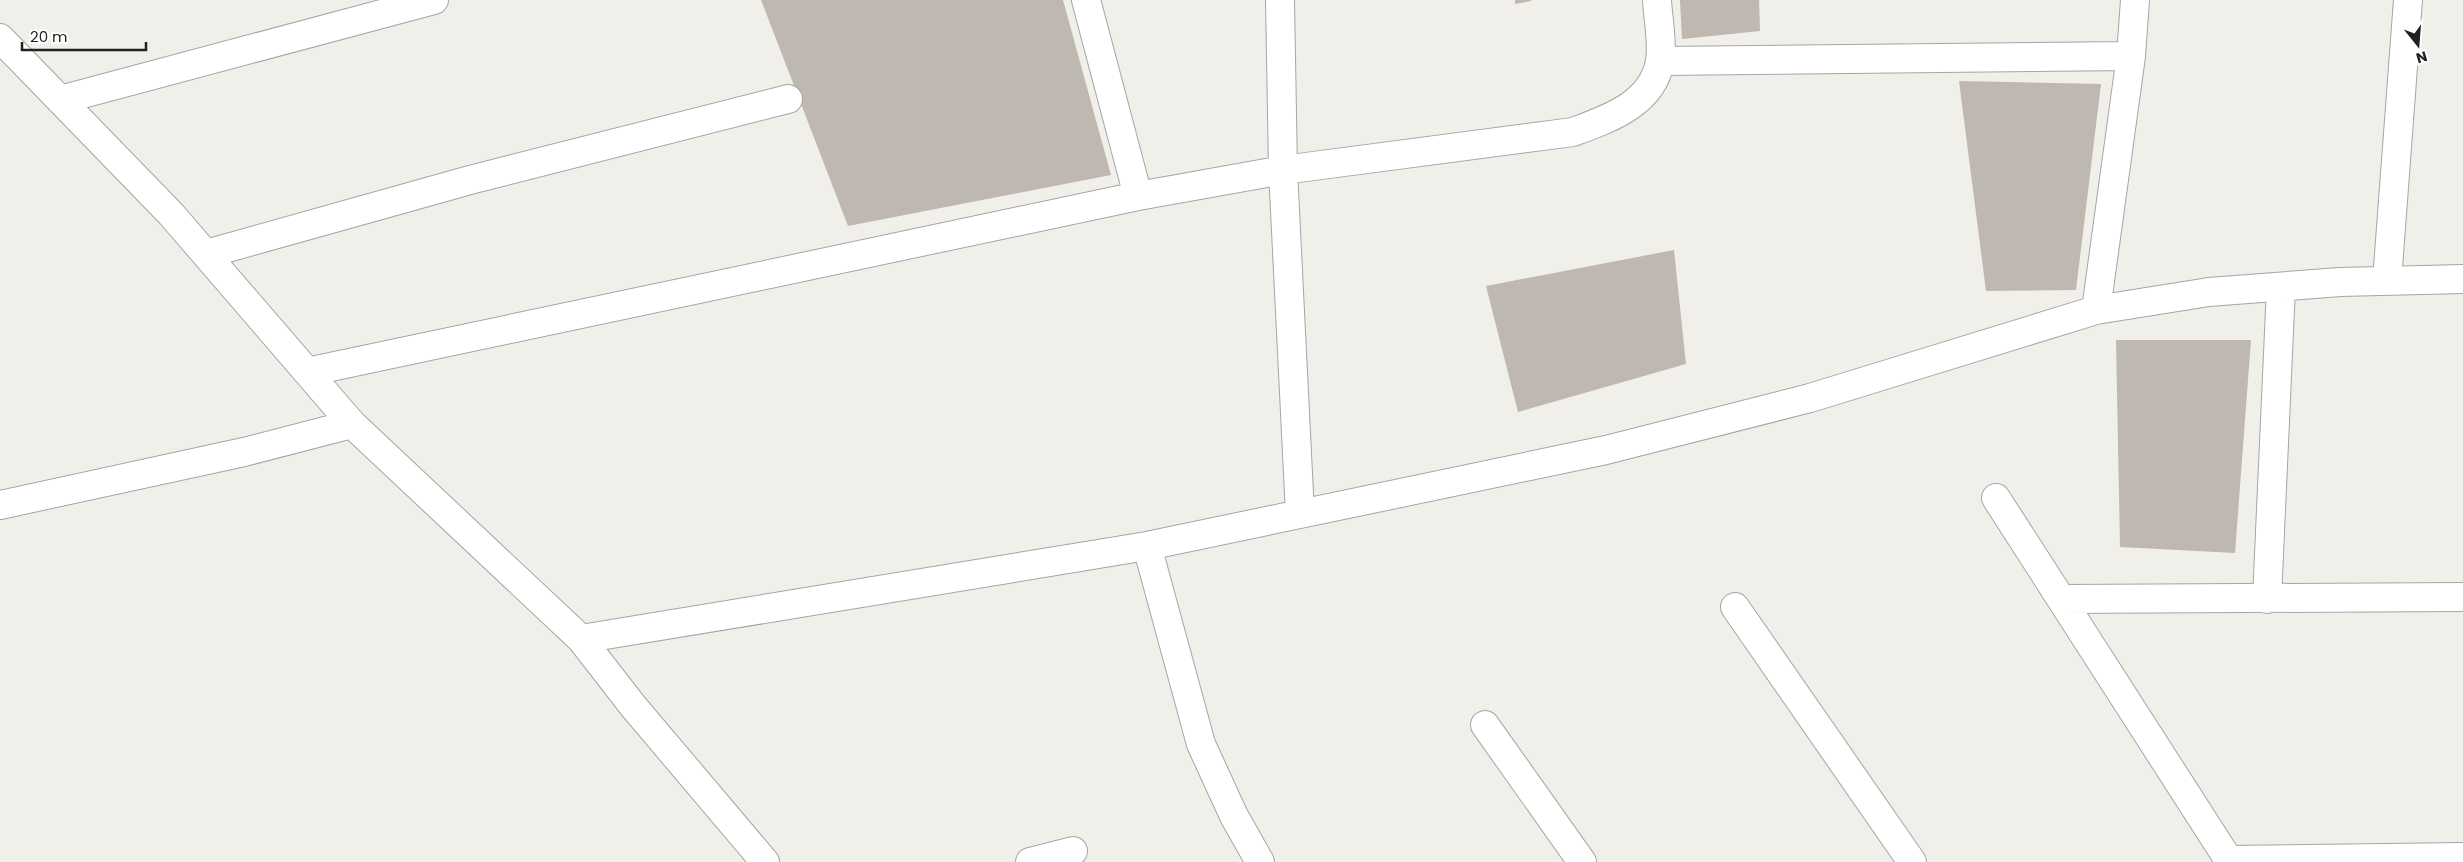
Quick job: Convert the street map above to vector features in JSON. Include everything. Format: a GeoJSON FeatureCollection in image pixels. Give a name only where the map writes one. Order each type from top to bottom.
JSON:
{"type":"FeatureCollection","features":[{"type":"Feature","properties":{"kind":"street"},"geometry":{"type":"LineString","coordinates":[[60,100],[434,0]]}},
{"type":"Feature","properties":{"kind":"street"},"geometry":{"type":"LineString","coordinates":[[1086,0],[1138,196]]}},
{"type":"Feature","properties":{"kind":"street"},"geometry":{"type":"LineString","coordinates":[[1280,0],[1282,170],[1300,514]]}},
{"type":"Feature","properties":{"kind":"street"},"geometry":{"type":"LineString","coordinates":[[307,372],[1138,196],[1282,170],[1573,132],[1611,118],[1637,102],[1653,82],[1660,61],[1657,0]]}},
{"type":"Feature","properties":{"kind":"street"},"geometry":{"type":"LineString","coordinates":[[2096,310],[2131,56],[2135,0]]}},
{"type":"Feature","properties":{"kind":"street"},"geometry":{"type":"LineString","coordinates":[[2387,281],[2408,0]]}},
{"type":"Feature","properties":{"kind":"street"},"geometry":{"type":"LineString","coordinates":[[0,38],[171,214],[352,424],[581,639],[633,706],[765,862]]}},
{"type":"Feature","properties":{"kind":"street"},"geometry":{"type":"LineString","coordinates":[[1660,61],[2131,56]]}},
{"type":"Feature","properties":{"kind":"street"},"geometry":{"type":"LineString","coordinates":[[206,254],[470,180],[788,99]]}},
{"type":"Feature","properties":{"kind":"street"},"geometry":{"type":"LineString","coordinates":[[581,639],[1147,546],[1606,450],[1810,398],[2096,310],[2209,292],[2340,282],[2463,279]]}},
{"type":"Feature","properties":{"kind":"street"},"geometry":{"type":"LineString","coordinates":[[2267,599],[2281,287]]}},
{"type":"Feature","properties":{"kind":"street"},"geometry":{"type":"LineString","coordinates":[[0,505],[234,454],[352,424]]}},
{"type":"Feature","properties":{"kind":"street"},"geometry":{"type":"LineString","coordinates":[[1996,498],[2229,861],[2463,857]]}},
{"type":"Feature","properties":{"kind":"street"},"geometry":{"type":"LineString","coordinates":[[1147,546],[1201,744],[1234,816],[1260,862]]}},
{"type":"Feature","properties":{"kind":"street"},"geometry":{"type":"LineString","coordinates":[[2062,599],[2463,598]]}},
{"type":"Feature","properties":{"kind":"street"},"geometry":{"type":"LineString","coordinates":[[1735,606],[1912,862]]}},
{"type":"Feature","properties":{"kind":"street"},"geometry":{"type":"LineString","coordinates":[[1485,725],[1582,862]]}},
{"type":"Feature","properties":{"kind":"street"},"geometry":{"type":"LineString","coordinates":[[1030,862],[1073,851]]}},
{"type":"Feature","properties":{"kind":"building"},"geometry":{"type":"Polygon","coordinates":[[[761,0],[1063,0],[1111,175],[848,226],[761,0]]]}},
{"type":"Feature","properties":{"kind":"building"},"geometry":{"type":"Polygon","coordinates":[[[1515,0],[1531,0],[1531,1],[1515,4],[1515,0]]]}},
{"type":"Feature","properties":{"kind":"building"},"geometry":{"type":"Polygon","coordinates":[[[1680,0],[1759,0],[1760,31],[1682,39],[1680,0]]]}},
{"type":"Feature","properties":{"kind":"building"},"geometry":{"type":"Polygon","coordinates":[[[1959,81],[2101,84],[2076,290],[1986,291],[1959,81]]]}},
{"type":"Feature","properties":{"kind":"building"},"geometry":{"type":"Polygon","coordinates":[[[1674,250],[1686,364],[1518,412],[1486,286],[1674,250]]]}},
{"type":"Feature","properties":{"kind":"building"},"geometry":{"type":"Polygon","coordinates":[[[2116,340],[2251,340],[2235,553],[2120,547],[2116,340]]]}}]}
